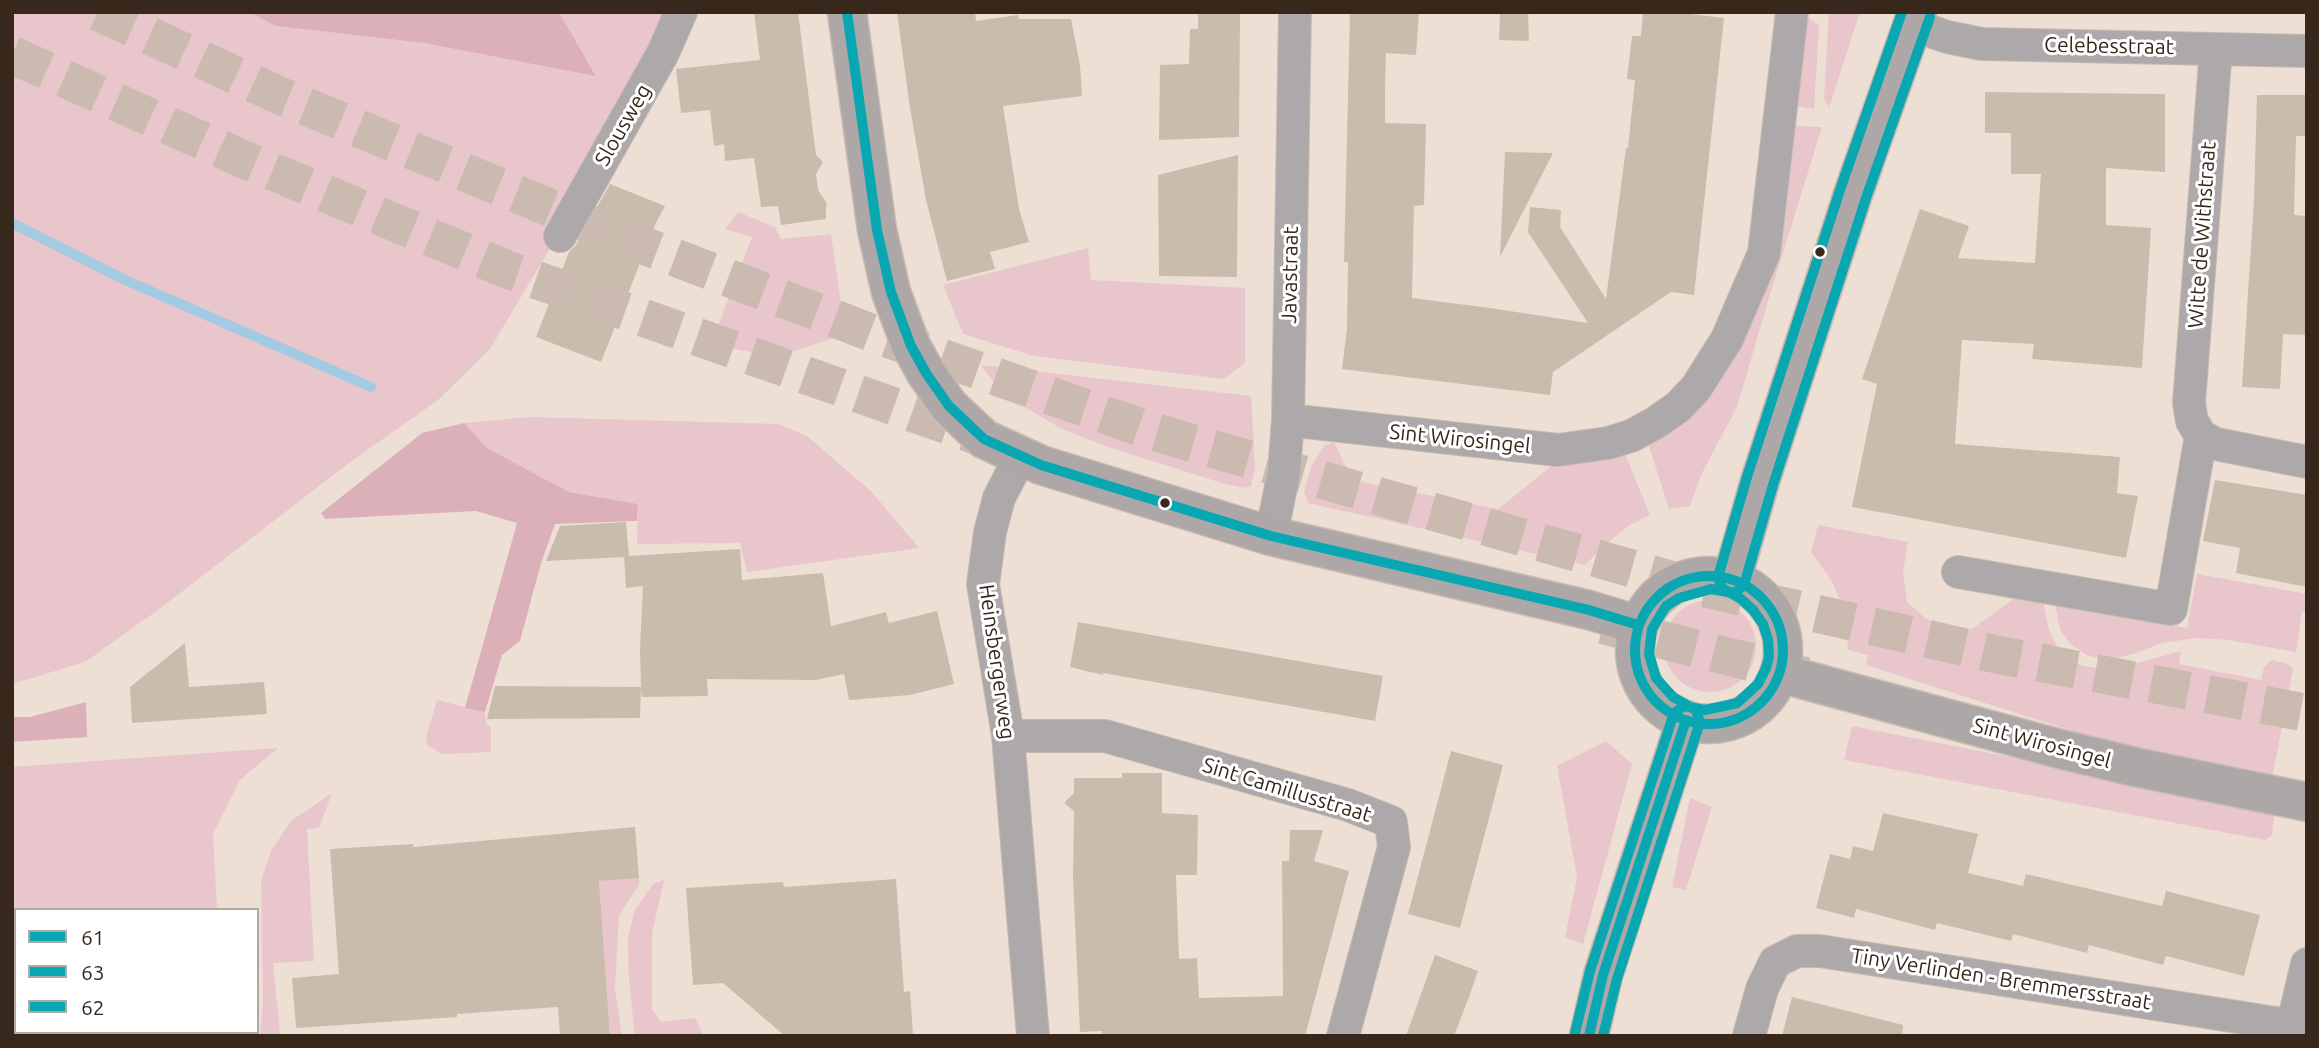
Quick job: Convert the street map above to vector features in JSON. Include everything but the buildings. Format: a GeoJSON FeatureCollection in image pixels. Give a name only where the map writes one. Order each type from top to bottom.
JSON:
{"type":"FeatureCollection","features":[{"type":"Feature","properties":{"kind":"street","name":"Slousweg"},"geometry":{"type":"LineString","coordinates":[[560,236],[663,53],[681,12]]}},
{"type":"Feature","properties":{"kind":"street"},"geometry":{"type":"LineString","coordinates":[[848,12],[877,230],[891,292],[911,346],[926,373],[949,405],[984,439],[1020,457],[1088,480],[1271,536],[1589,610],[1639,625]]}},
{"type":"Feature","properties":{"kind":"street","name":"Javastraat"},"geometry":{"type":"LineString","coordinates":[[1271,536],[1284,472],[1288,420],[1295,12]]}},
{"type":"Feature","properties":{"kind":"street","name":"Sint Wirosingel"},"geometry":{"type":"LineString","coordinates":[[1288,420],[1559,450],[1631,436],[1667,415],[1696,388],[1727,339],[1764,253],[1793,12]]}},
{"type":"Feature","properties":{"kind":"street"},"geometry":{"type":"LineString","coordinates":[[1732,579],[1760,481],[1854,191],[1915,19]]}},
{"type":"Feature","properties":{"kind":"street","name":"Celebesstraat"},"geometry":{"type":"LineString","coordinates":[[1915,19],[1947,37],[1982,44],[2307,51]]}},
{"type":"Feature","properties":{"kind":"street","name":"Witte de Withstraat"},"geometry":{"type":"LineString","coordinates":[[1958,572],[2171,609],[2197,429],[2189,403],[2216,49]]}},
{"type":"Feature","properties":{"kind":"street"},"geometry":{"type":"LineString","coordinates":[[2197,429],[2216,444],[2307,462]]}},
{"type":"Feature","properties":{"kind":"street","name":"Heinsbergerweg"},"geometry":{"type":"LineString","coordinates":[[1020,457],[999,498],[990,532],[983,584],[1007,736],[1033,1036]]}},
{"type":"Feature","properties":{"kind":"street"},"geometry":{"type":"LineString","coordinates":[[1711,575],[1732,579],[1749,587],[1764,601],[1776,618],[1782,638],[1783,659],[1779,673],[1769,692],[1755,708],[1743,716],[1717,723],[1686,720],[1665,709],[1643,684],[1635,655],[1639,625],[1646,609],[1657,596],[1673,585],[1711,575]]}},
{"type":"Feature","properties":{"kind":"street","name":"Sint Wirosingel"},"geometry":{"type":"LineString","coordinates":[[1779,673],[2060,749],[2307,802]]}},
{"type":"Feature","properties":{"kind":"street"},"geometry":{"type":"LineString","coordinates":[[1589,1036],[1603,975],[1686,720]]}},
{"type":"Feature","properties":{"kind":"street","name":"Sint Camillusstraat"},"geometry":{"type":"LineString","coordinates":[[1007,736],[1104,736],[1348,805],[1391,822],[1394,847],[1343,1036]]}},
{"type":"Feature","properties":{"kind":"street","name":"Tiny Verlinden - Bremmersstraat"},"geometry":{"type":"LineString","coordinates":[[1749,1036],[1762,989],[1775,962],[1797,951],[1820,951],[2296,1030]]}},
{"type":"Feature","properties":{"kind":"street"},"geometry":{"type":"LineString","coordinates":[[2296,1030],[2307,964]]}},
{"type":"Feature","properties":{"kind":"shaded area"},"geometry":{"type":"Polygon","coordinates":[[[12,12],[249,12],[276,26],[424,43],[596,75],[559,12],[666,12],[606,154],[490,349],[438,400],[349,463],[162,607],[85,662],[12,684],[12,12]]]}},
{"type":"Feature","properties":{"kind":"shaded area"},"geometry":{"type":"Polygon","coordinates":[[[249,12],[559,12],[596,76],[424,43],[276,26],[249,12]]]}},
{"type":"Feature","properties":{"kind":"shaded area"},"geometry":{"type":"Polygon","coordinates":[[[1829,12],[1860,12],[1829,108],[1824,99],[1829,12]]]}},
{"type":"Feature","properties":{"kind":"shaded area"},"geometry":{"type":"Polygon","coordinates":[[[1806,16],[1819,26],[1814,109],[1797,106],[1806,16]]]}},
{"type":"Feature","properties":{"kind":"shaded area"},"geometry":{"type":"Polygon","coordinates":[[[1795,126],[1822,127],[1737,407],[1702,473],[1690,506],[1669,509],[1648,443],[1775,253],[1784,216],[1795,126]]]}},
{"type":"Feature","properties":{"kind":"shaded area"},"geometry":{"type":"Polygon","coordinates":[[[738,212],[775,227],[781,239],[831,234],[842,311],[860,319],[865,328],[775,357],[711,344],[752,237],[725,229],[738,212]]]}},
{"type":"Feature","properties":{"kind":"shaded area"},"geometry":{"type":"Polygon","coordinates":[[[1088,248],[1091,280],[1245,288],[1245,363],[1224,379],[1034,356],[963,334],[943,285],[1088,248]]]}},
{"type":"Feature","properties":{"kind":"shaded area"},"geometry":{"type":"Polygon","coordinates":[[[981,365],[1251,396],[1255,467],[1251,486],[1244,488],[1225,484],[1105,446],[1060,428],[1020,404],[996,385],[981,365]]]}},
{"type":"Feature","properties":{"kind":"shaded area"},"geometry":{"type":"Polygon","coordinates":[[[530,417],[778,424],[807,436],[872,492],[919,548],[747,572],[740,543],[637,544],[638,504],[569,492],[487,448],[464,423],[530,417]]]}},
{"type":"Feature","properties":{"kind":"shaded area"},"geometry":{"type":"Polygon","coordinates":[[[464,423],[487,448],[569,492],[638,504],[637,521],[555,524],[541,563],[520,641],[502,655],[485,712],[465,708],[517,523],[476,511],[325,519],[321,513],[422,433],[464,423]]]}},
{"type":"Feature","properties":{"kind":"shaded area"},"geometry":{"type":"Polygon","coordinates":[[[1334,442],[1352,480],[1498,509],[1560,459],[1623,449],[1650,515],[1628,526],[1585,565],[1308,503],[1304,492],[1311,467],[1324,446],[1334,442]]]}},
{"type":"Feature","properties":{"kind":"shaded area"},"geometry":{"type":"Polygon","coordinates":[[[1818,525],[1908,542],[1903,573],[1907,602],[1925,618],[1949,630],[1972,629],[2019,595],[2043,601],[2049,630],[2059,650],[2082,666],[2112,670],[2181,651],[2179,664],[2261,680],[2264,667],[2272,660],[2288,664],[2293,669],[2273,774],[2104,741],[1866,665],[1868,655],[1848,650],[1842,604],[1831,580],[1811,552],[1818,525]]]}},
{"type":"Feature","properties":{"kind":"shaded area"},"geometry":{"type":"Polygon","coordinates":[[[2197,574],[2307,594],[2307,611],[2302,611],[2296,652],[2227,640],[2196,638],[2162,643],[2107,660],[2088,656],[2071,644],[2060,630],[2055,603],[2187,628],[2197,574]]]}},
{"type":"Feature","properties":{"kind":"shaded area"},"geometry":{"type":"Polygon","coordinates":[[[1701,600],[1719,600],[1736,607],[1749,620],[1756,637],[1756,655],[1749,672],[1736,685],[1719,692],[1701,692],[1684,685],[1671,672],[1664,655],[1664,637],[1671,620],[1684,607],[1701,600]]]}},
{"type":"Feature","properties":{"kind":"shaded area"},"geometry":{"type":"Polygon","coordinates":[[[437,700],[485,712],[486,725],[491,726],[491,752],[442,754],[427,745],[426,737],[437,700]]]}},
{"type":"Feature","properties":{"kind":"shaded area"},"geometry":{"type":"Polygon","coordinates":[[[86,702],[87,737],[12,742],[12,717],[30,717],[86,702]]]}},
{"type":"Feature","properties":{"kind":"shaded area"},"geometry":{"type":"Polygon","coordinates":[[[1852,726],[2275,809],[2272,835],[2265,840],[1844,760],[1852,726]]]}},
{"type":"Feature","properties":{"kind":"shaded area"},"geometry":{"type":"Polygon","coordinates":[[[1606,741],[1632,764],[1583,944],[1565,937],[1577,877],[1557,766],[1606,741]]]}},
{"type":"Feature","properties":{"kind":"shaded area"},"geometry":{"type":"Polygon","coordinates":[[[278,748],[240,780],[213,834],[217,908],[14,908],[14,1034],[96,1034],[12,1036],[12,767],[278,748]]]}},
{"type":"Feature","properties":{"kind":"shaded area"},"geometry":{"type":"Polygon","coordinates":[[[332,793],[319,828],[307,829],[314,961],[273,963],[280,1034],[260,1036],[263,1003],[261,881],[271,851],[291,821],[332,793]]]}},
{"type":"Feature","properties":{"kind":"shaded area"},"geometry":{"type":"Polygon","coordinates":[[[1690,798],[1712,807],[1686,890],[1672,887],[1690,798]]]}},
{"type":"Feature","properties":{"kind":"shaded area"},"geometry":{"type":"Polygon","coordinates":[[[639,878],[639,885],[619,915],[615,989],[622,1036],[610,1036],[599,881],[639,878]]]}},
{"type":"Feature","properties":{"kind":"shaded area"},"geometry":{"type":"Polygon","coordinates":[[[664,880],[652,933],[652,1009],[661,1022],[695,1018],[704,1036],[635,1036],[628,937],[635,910],[653,884],[664,880]]]}},
{"type":"Feature","properties":{"kind":"shaded area"},"geometry":{"type":"Polygon","coordinates":[[[128,1034],[205,1034],[204,1036],[126,1036],[128,1034]]]}},
{"type":"Feature","properties":{"kind":"waterway"},"geometry":{"type":"LineString","coordinates":[[12,223],[123,279],[371,387]]}},
{"type":"Feature","properties":{"kind":"tunnel"},"geometry":{"type":"LineString","coordinates":[[98,12],[283,97],[611,233],[880,336],[1154,432],[1686,584],[1999,655],[2307,713]]}},
{"type":"Feature","properties":{"kind":"tunnel"},"geometry":{"type":"LineString","coordinates":[[12,55],[245,160],[511,271],[986,439]]}},
{"type":"Feature","properties":{"kind":"tunnel"},"geometry":{"type":"LineString","coordinates":[[1603,625],[1813,678]]}},
{"type":"Feature","properties":{"kind":"transit line","name":"61"},"geometry":{"type":"LineString","coordinates":[[847,12],[877,230],[891,292],[911,346],[926,373],[949,406],[984,439],[1041,465],[1271,536],[1589,610],[1638,625]]}},
{"type":"Feature","properties":{"kind":"transit line","name":"62"},"geometry":{"type":"LineString","coordinates":[[1575,1033],[1590,971],[1674,713],[1684,706],[1705,710],[1737,703],[1758,684],[1766,668],[1769,657],[1768,640],[1763,624],[1741,599],[1722,588],[1718,577],[1747,477],[1841,187],[1902,12]]}},
{"type":"Feature","properties":{"kind":"transit line","name":"63"},"geometry":{"type":"LineString","coordinates":[[1603,1036],[1617,979],[1700,722],[1696,710],[1673,697],[1656,678],[1649,654],[1652,629],[1666,606],[1679,598],[1711,589],[1735,593],[1744,585],[1773,485],[1867,195],[1930,17]]}},
{"type":"Feature","properties":{"kind":"transit line","name":"61"},"geometry":{"type":"LineString","coordinates":[[1709,576],[1737,582],[1761,598],[1777,622],[1783,650],[1777,678],[1761,702],[1737,718],[1709,724],[1681,718],[1657,702],[1641,678],[1635,650],[1641,622],[1657,598],[1681,582],[1709,576]]}},
{"type":"Feature","properties":{"kind":"transit line","name":"61"},"geometry":{"type":"LineString","coordinates":[[1589,1036],[1603,975],[1686,720]]}}]}
